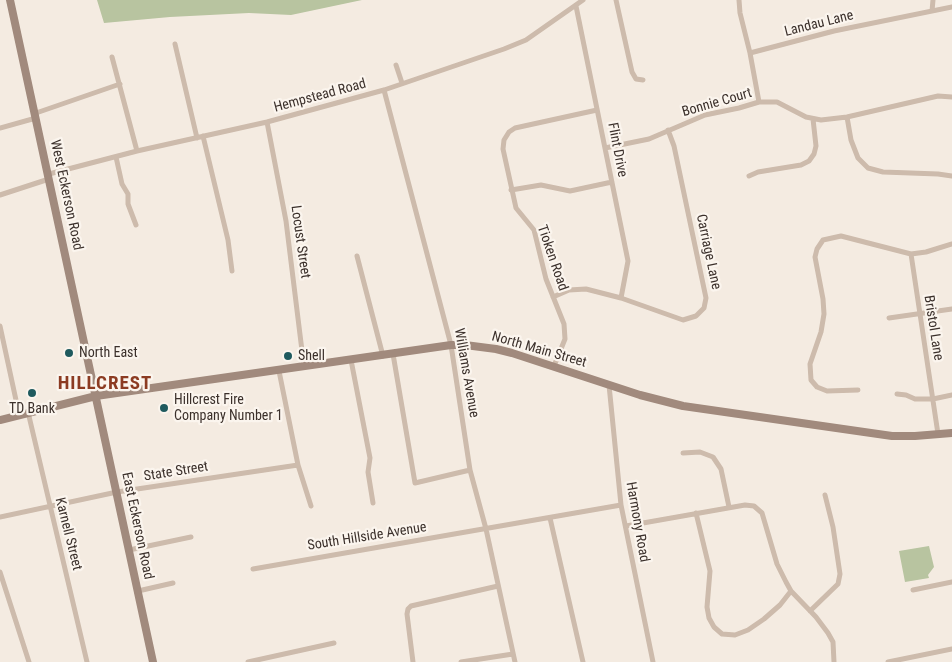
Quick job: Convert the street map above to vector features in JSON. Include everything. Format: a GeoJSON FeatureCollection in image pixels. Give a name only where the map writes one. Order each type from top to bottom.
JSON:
{"type":"FeatureCollection","features":[{"type":"Feature","properties":{"kind":"main road","name":"West Eckerson Road"},"geometry":{"type":"LineString","coordinates":[[10,0],[96,396]]}},
{"type":"Feature","properties":{"kind":"main road","name":"North Main Street"},"geometry":{"type":"LineString","coordinates":[[0,420],[96,396],[451,345],[465,345],[496,349],[664,402],[702,409],[892,436],[952,432]]}},
{"type":"Feature","properties":{"kind":"main road","name":"East Eckerson Road"},"geometry":{"type":"LineString","coordinates":[[96,396],[153,662]]}},
{"type":"Feature","properties":{"kind":"street","name":"Hempstead Road"},"geometry":{"type":"LineString","coordinates":[[0,195],[49,176],[116,157],[268,122],[402,84],[526,40],[583,0]]}},
{"type":"Feature","properties":{"kind":"street"},"geometry":{"type":"LineString","coordinates":[[616,0],[632,72],[636,79],[643,80]]}},
{"type":"Feature","properties":{"kind":"street"},"geometry":{"type":"LineString","coordinates":[[740,0],[740,13],[759,102]]}},
{"type":"Feature","properties":{"kind":"street"},"geometry":{"type":"LineString","coordinates":[[932,11],[933,0]]}},
{"type":"Feature","properties":{"kind":"street","name":"Flint Drive"},"geometry":{"type":"LineString","coordinates":[[576,6],[628,261],[620,298]]}},
{"type":"Feature","properties":{"kind":"street","name":"Landau Lane"},"geometry":{"type":"LineString","coordinates":[[750,53],[834,31],[952,8]]}},
{"type":"Feature","properties":{"kind":"street"},"geometry":{"type":"LineString","coordinates":[[175,44],[197,138]]}},
{"type":"Feature","properties":{"kind":"street"},"geometry":{"type":"LineString","coordinates":[[112,57],[137,152]]}},
{"type":"Feature","properties":{"kind":"street"},"geometry":{"type":"LineString","coordinates":[[396,65],[402,84]]}},
{"type":"Feature","properties":{"kind":"street"},"geometry":{"type":"LineString","coordinates":[[0,128],[120,84]]}},
{"type":"Feature","properties":{"kind":"street","name":"Williams Avenue"},"geometry":{"type":"LineString","coordinates":[[384,90],[451,345],[470,470],[486,529],[515,662]]}},
{"type":"Feature","properties":{"kind":"street","name":"Bonnie Court"},"geometry":{"type":"LineString","coordinates":[[605,148],[649,139],[705,115],[759,102],[777,102],[806,117],[821,120],[847,117],[938,96],[952,97]]}},
{"type":"Feature","properties":{"kind":"street","name":"Tioken Road"},"geometry":{"type":"LineString","coordinates":[[554,366],[565,339],[564,324],[546,280],[534,230],[516,208],[503,149],[504,140],[509,132],[515,128],[597,110]]}},
{"type":"Feature","properties":{"kind":"street"},"geometry":{"type":"LineString","coordinates":[[847,117],[850,140],[858,158],[868,168],[883,172],[952,176]]}},
{"type":"Feature","properties":{"kind":"street"},"geometry":{"type":"LineString","coordinates":[[749,176],[758,172],[801,165],[809,161],[814,154],[816,146],[813,119]]}},
{"type":"Feature","properties":{"kind":"street","name":"Locust Street"},"geometry":{"type":"LineString","coordinates":[[268,122],[286,221],[304,367]]}},
{"type":"Feature","properties":{"kind":"street","name":"Carriage Lane"},"geometry":{"type":"LineString","coordinates":[[553,297],[569,290],[586,289],[620,298],[682,320],[696,316],[704,308],[706,298],[702,278],[674,146],[668,130]]}},
{"type":"Feature","properties":{"kind":"street"},"geometry":{"type":"LineString","coordinates":[[203,136],[228,240],[232,271]]}},
{"type":"Feature","properties":{"kind":"street"},"geometry":{"type":"LineString","coordinates":[[116,157],[122,184],[128,194],[128,204],[136,225]]}},
{"type":"Feature","properties":{"kind":"street"},"geometry":{"type":"LineString","coordinates":[[511,190],[541,184],[570,191],[612,182]]}},
{"type":"Feature","properties":{"kind":"street"},"geometry":{"type":"LineString","coordinates":[[858,390],[827,391],[817,387],[811,380],[810,364],[821,332],[824,314],[815,258],[816,249],[823,240],[840,236],[911,254],[926,252],[952,244]]}},
{"type":"Feature","properties":{"kind":"street","name":"Bristol Lane"},"geometry":{"type":"LineString","coordinates":[[911,254],[938,434]]}},
{"type":"Feature","properties":{"kind":"street"},"geometry":{"type":"LineString","coordinates":[[357,256],[383,356]]}},
{"type":"Feature","properties":{"kind":"street"},"geometry":{"type":"LineString","coordinates":[[889,318],[952,309]]}},
{"type":"Feature","properties":{"kind":"street"},"geometry":{"type":"LineString","coordinates":[[0,326],[19,414]]}},
{"type":"Feature","properties":{"kind":"street"},"geometry":{"type":"LineString","coordinates":[[393,354],[415,483],[470,470]]}},
{"type":"Feature","properties":{"kind":"street"},"geometry":{"type":"LineString","coordinates":[[351,360],[370,458],[368,472],[372,503]]}},
{"type":"Feature","properties":{"kind":"street"},"geometry":{"type":"LineString","coordinates":[[278,371],[298,464],[311,506]]}},
{"type":"Feature","properties":{"kind":"street","name":"Harmony Road"},"geometry":{"type":"LineString","coordinates":[[609,385],[621,506],[653,662]]}},
{"type":"Feature","properties":{"kind":"street"},"geometry":{"type":"LineString","coordinates":[[897,394],[915,399],[933,399],[952,395]]}},
{"type":"Feature","properties":{"kind":"street","name":"Karnell Street"},"geometry":{"type":"LineString","coordinates":[[28,412],[87,662]]}},
{"type":"Feature","properties":{"kind":"street"},"geometry":{"type":"LineString","coordinates":[[684,453],[700,452],[713,457],[720,470],[729,508]]}},
{"type":"Feature","properties":{"kind":"street","name":"State Street"},"geometry":{"type":"LineString","coordinates":[[0,517],[117,492],[298,464]]}},
{"type":"Feature","properties":{"kind":"street"},"geometry":{"type":"LineString","coordinates":[[810,611],[838,584],[840,574],[833,527],[825,495]]}},
{"type":"Feature","properties":{"kind":"street"},"geometry":{"type":"LineString","coordinates":[[626,526],[745,505],[754,506],[762,513],[777,564],[791,591],[828,633],[832,642],[834,662]]}},
{"type":"Feature","properties":{"kind":"street","name":"South Hillside Avenue"},"geometry":{"type":"LineString","coordinates":[[253,569],[319,556],[621,506]]}},
{"type":"Feature","properties":{"kind":"street"},"geometry":{"type":"LineString","coordinates":[[696,513],[710,571],[707,607],[709,618],[714,627],[722,634],[735,635],[748,630],[780,605],[791,591]]}},
{"type":"Feature","properties":{"kind":"street"},"geometry":{"type":"LineString","coordinates":[[550,518],[583,662]]}},
{"type":"Feature","properties":{"kind":"street"},"geometry":{"type":"LineString","coordinates":[[130,550],[192,537]]}},
{"type":"Feature","properties":{"kind":"street"},"geometry":{"type":"LineString","coordinates":[[0,572],[29,662]]}},
{"type":"Feature","properties":{"kind":"street"},"geometry":{"type":"LineString","coordinates":[[913,590],[952,582]]}},
{"type":"Feature","properties":{"kind":"street"},"geometry":{"type":"LineString","coordinates":[[138,591],[173,583]]}},
{"type":"Feature","properties":{"kind":"street"},"geometry":{"type":"LineString","coordinates":[[413,662],[407,614],[411,606],[498,586]]}},
{"type":"Feature","properties":{"kind":"street"},"geometry":{"type":"LineString","coordinates":[[248,662],[334,643]]}},
{"type":"Feature","properties":{"kind":"street"},"geometry":{"type":"LineString","coordinates":[[888,662],[952,650]]}},
{"type":"Feature","properties":{"kind":"street"},"geometry":{"type":"LineString","coordinates":[[462,662],[513,654]]}},
{"type":"Feature","properties":{"kind":"green space"},"geometry":{"type":"Polygon","coordinates":[[[97,0],[362,0],[291,15],[249,13],[104,23],[97,0]]]}},
{"type":"Feature","properties":{"kind":"green space"},"geometry":{"type":"Polygon","coordinates":[[[929,546],[934,567],[928,575],[929,578],[905,582],[899,551],[929,546]]]}},
{"type":"Feature","properties":{"kind":"place","name":"North East"},"geometry":{"type":"Point","coordinates":[69,353]}},
{"type":"Feature","properties":{"kind":"place","name":"Shell"},"geometry":{"type":"Point","coordinates":[288,356]}},
{"type":"Feature","properties":{"kind":"place","name":"TD Bank"},"geometry":{"type":"Point","coordinates":[32,393]}},
{"type":"Feature","properties":{"kind":"place","name":"Hillcrest Fire Company Number 1"},"geometry":{"type":"Point","coordinates":[164,408]}},
{"type":"Feature","properties":{"kind":"district","name":"HILLCREST"},"geometry":{"type":"Point","coordinates":[105,384]}}]}
